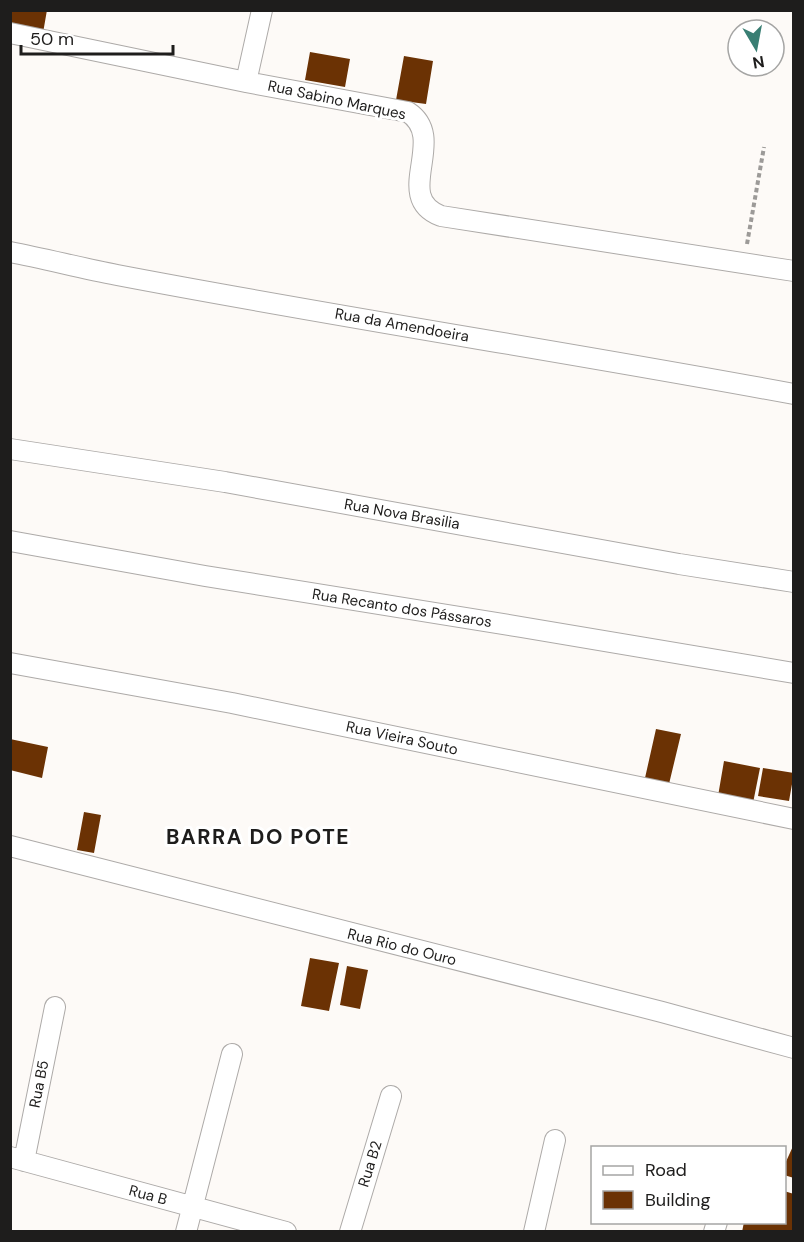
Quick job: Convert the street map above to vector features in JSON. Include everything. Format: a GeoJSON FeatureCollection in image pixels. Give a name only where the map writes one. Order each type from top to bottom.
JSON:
{"type":"FeatureCollection","features":[{"type":"Feature","properties":{"kind":"street"},"geometry":{"type":"LineString","coordinates":[[246,82],[262,10]]}},
{"type":"Feature","properties":{"kind":"street","name":"Rua Sabino Marques"},"geometry":{"type":"LineString","coordinates":[[10,33],[246,82],[408,112],[421,123],[424,141],[419,180],[420,195],[431,212],[441,216],[794,271]]}},
{"type":"Feature","properties":{"kind":"street","name":"Rua da Amendoeira"},"geometry":{"type":"LineString","coordinates":[[10,252],[127,277],[429,331],[617,361],[794,394]]}},
{"type":"Feature","properties":{"kind":"street","name":"Rua Nova Brasilia"},"geometry":{"type":"LineString","coordinates":[[10,449],[225,482],[679,564],[794,582]]}},
{"type":"Feature","properties":{"kind":"street","name":"Rua Recanto dos Pássaros"},"geometry":{"type":"LineString","coordinates":[[10,541],[205,576],[794,673]]}},
{"type":"Feature","properties":{"kind":"street","name":"Rua Vieira Souto"},"geometry":{"type":"LineString","coordinates":[[10,663],[232,703],[794,819]]}},
{"type":"Feature","properties":{"kind":"street","name":"Rua Rio do Ouro"},"geometry":{"type":"LineString","coordinates":[[10,846],[662,1012],[794,1048]]}},
{"type":"Feature","properties":{"kind":"street","name":"Rua B5"},"geometry":{"type":"LineString","coordinates":[[17,1159],[55,1006]]}},
{"type":"Feature","properties":{"kind":"street"},"geometry":{"type":"LineString","coordinates":[[186,1232],[232,1054]]}},
{"type":"Feature","properties":{"kind":"street","name":"Rua B2"},"geometry":{"type":"LineString","coordinates":[[350,1232],[391,1096]]}},
{"type":"Feature","properties":{"kind":"street"},"geometry":{"type":"LineString","coordinates":[[534,1232],[555,1140]]}},
{"type":"Feature","properties":{"kind":"street","name":"Rua B"},"geometry":{"type":"LineString","coordinates":[[17,1159],[286,1232]]}},
{"type":"Feature","properties":{"kind":"path"},"geometry":{"type":"LineString","coordinates":[[744,263],[764,147]]}},
{"type":"Feature","properties":{"kind":"building"},"geometry":{"type":"Polygon","coordinates":[[[10,10],[47,10],[43,33],[10,27],[10,10]]]}},
{"type":"Feature","properties":{"kind":"building"},"geometry":{"type":"Polygon","coordinates":[[[310,52],[350,59],[345,87],[305,80],[310,52]]]}},
{"type":"Feature","properties":{"kind":"building"},"geometry":{"type":"Polygon","coordinates":[[[404,56],[433,61],[426,104],[396,100],[404,56]]]}},
{"type":"Feature","properties":{"kind":"building"},"geometry":{"type":"Polygon","coordinates":[[[656,729],[681,734],[669,784],[645,778],[656,729]]]}},
{"type":"Feature","properties":{"kind":"building"},"geometry":{"type":"Polygon","coordinates":[[[10,739],[48,747],[42,778],[10,770],[10,739]]]}},
{"type":"Feature","properties":{"kind":"building"},"geometry":{"type":"Polygon","coordinates":[[[724,761],[760,768],[753,803],[718,796],[724,761]]]}},
{"type":"Feature","properties":{"kind":"building"},"geometry":{"type":"Polygon","coordinates":[[[763,768],[794,773],[789,801],[758,796],[763,768]]]}},
{"type":"Feature","properties":{"kind":"building"},"geometry":{"type":"Polygon","coordinates":[[[84,812],[101,815],[94,853],[77,850],[84,812]]]}},
{"type":"Feature","properties":{"kind":"building"},"geometry":{"type":"Polygon","coordinates":[[[310,958],[339,963],[329,1011],[301,1006],[310,958]]]}},
{"type":"Feature","properties":{"kind":"building"},"geometry":{"type":"Polygon","coordinates":[[[347,966],[368,970],[360,1009],[340,1005],[347,966]]]}},
{"type":"Feature","properties":{"kind":"building"},"geometry":{"type":"Polygon","coordinates":[[[794,1144],[794,1178],[786,1176],[786,1162],[794,1144]]]}},
{"type":"Feature","properties":{"kind":"building"},"geometry":{"type":"Polygon","coordinates":[[[786,1192],[794,1194],[794,1232],[742,1232],[744,1224],[786,1224],[786,1192]]]}},
{"type":"Feature","properties":{"kind":"district","name":"BARRA DO POTE"},"geometry":{"type":"Point","coordinates":[258,837]}}]}
